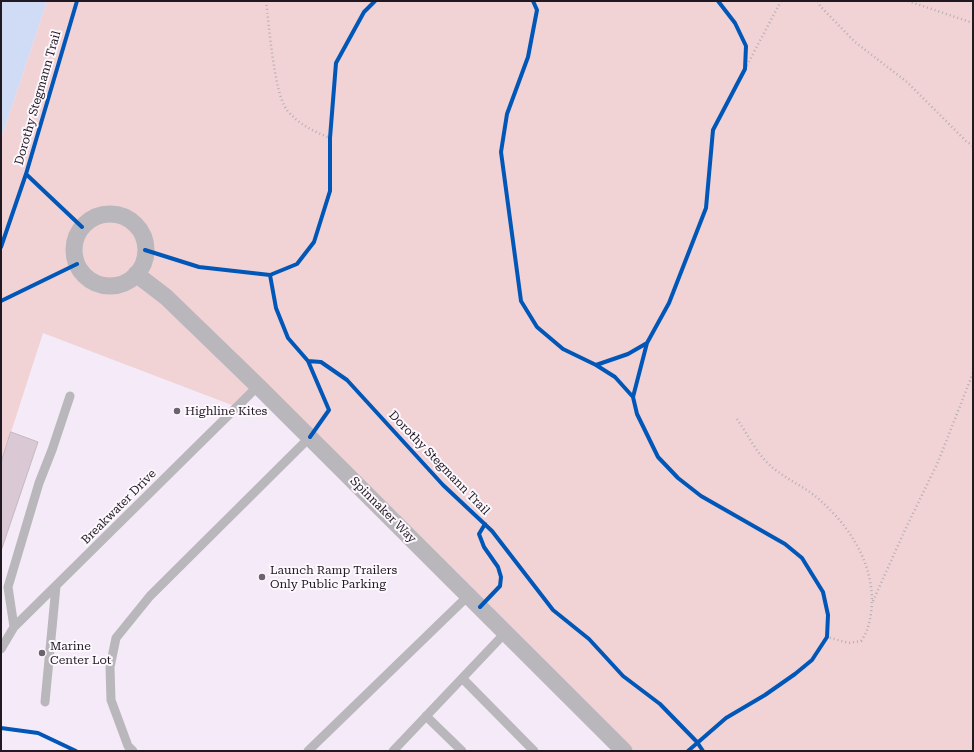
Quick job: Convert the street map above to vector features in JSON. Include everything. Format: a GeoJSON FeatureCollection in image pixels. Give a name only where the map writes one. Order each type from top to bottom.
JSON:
{"type":"FeatureCollection","features":[{"type":"Feature","properties":{"kind":"street"},"geometry":{"type":"LineString","coordinates":[[111,214],[122,216],[131,222],[141,235],[145,250],[144,259],[136,274],[127,281],[116,285],[98,283],[83,274],[77,264],[74,254],[77,235],[82,227],[90,220],[100,215],[111,214]]}},
{"type":"Feature","properties":{"kind":"street","name":"Spinnaker Way"},"geometry":{"type":"LineString","coordinates":[[136,274],[166,297],[258,386],[624,751]]}},
{"type":"Feature","properties":{"kind":"lane","name":"Breakwater Drive"},"geometry":{"type":"LineString","coordinates":[[1,649],[14,627],[258,386]]}},
{"type":"Feature","properties":{"kind":"lane"},"geometry":{"type":"LineString","coordinates":[[14,627],[8,587],[38,483],[52,450],[70,396]]}},
{"type":"Feature","properties":{"kind":"lane"},"geometry":{"type":"LineString","coordinates":[[128,749],[111,700],[110,667],[116,638],[150,596],[310,437]]}},
{"type":"Feature","properties":{"kind":"lane"},"geometry":{"type":"LineString","coordinates":[[45,702],[56,586]]}},
{"type":"Feature","properties":{"kind":"lane"},"geometry":{"type":"LineString","coordinates":[[308,751],[469,595]]}},
{"type":"Feature","properties":{"kind":"lane"},"geometry":{"type":"LineString","coordinates":[[393,751],[506,632]]}},
{"type":"Feature","properties":{"kind":"lane"},"geometry":{"type":"LineString","coordinates":[[463,679],[534,751]]}},
{"type":"Feature","properties":{"kind":"lane"},"geometry":{"type":"LineString","coordinates":[[426,716],[462,751]]}},
{"type":"Feature","properties":{"kind":"path"},"geometry":{"type":"LineString","coordinates":[[266,1],[276,78],[286,109],[305,128],[330,138]]}},
{"type":"Feature","properties":{"kind":"path"},"geometry":{"type":"LineString","coordinates":[[741,75],[781,1]]}},
{"type":"Feature","properties":{"kind":"path"},"geometry":{"type":"LineString","coordinates":[[818,1],[820,6],[855,42],[907,82],[966,141],[973,146]]}},
{"type":"Feature","properties":{"kind":"path"},"geometry":{"type":"LineString","coordinates":[[908,1],[973,23]]}},
{"type":"Feature","properties":{"kind":"path"},"geometry":{"type":"LineString","coordinates":[[745,54],[745,69]]}},
{"type":"Feature","properties":{"kind":"path"},"geometry":{"type":"LineString","coordinates":[[330,130],[330,145]]}},
{"type":"Feature","properties":{"kind":"path"},"geometry":{"type":"LineString","coordinates":[[827,637],[848,643],[861,641],[868,631],[873,602],[904,532],[938,462],[973,373]]}},
{"type":"Feature","properties":{"kind":"path"},"geometry":{"type":"LineString","coordinates":[[737,419],[767,463],[781,474],[807,489],[823,502],[845,526],[855,541],[867,568],[873,602]]}},
{"type":"Feature","properties":{"kind":"path"},"geometry":{"type":"LineString","coordinates":[[823,643],[827,637],[827,632]]}},
{"type":"Feature","properties":{"kind":"path"},"geometry":{"type":"LineString","coordinates":[[1,728],[38,733],[76,751]]}},
{"type":"Feature","properties":{"kind":"shaded area"},"geometry":{"type":"Polygon","coordinates":[[[47,1],[973,1],[973,751],[624,751],[258,386],[237,407],[43,333],[1,463],[1,139],[47,1]]]}},
{"type":"Feature","properties":{"kind":"water"},"geometry":{"type":"Polygon","coordinates":[[[1,1],[47,1],[1,139],[1,1]]]}},
{"type":"Feature","properties":{"kind":"building"},"geometry":{"type":"Polygon","coordinates":[[[11,432],[38,442],[1,551],[1,463],[11,432]]]}},
{"type":"Feature","properties":{"kind":"cycle path","name":"Dorothy Stegmann Trail"},"geometry":{"type":"LineString","coordinates":[[1,247],[26,174],[77,1]]}},
{"type":"Feature","properties":{"kind":"cycle path"},"geometry":{"type":"LineString","coordinates":[[270,275],[297,264],[314,242],[330,191],[330,138],[336,63],[364,12],[375,1]]}},
{"type":"Feature","properties":{"kind":"cycle path"},"geometry":{"type":"LineString","coordinates":[[533,1],[537,10],[528,57],[507,114],[501,152],[521,301],[537,327],[563,349],[596,365],[615,377],[633,397],[637,414],[658,457],[678,478],[701,496],[785,544],[802,558],[823,592],[828,615],[827,637],[812,660],[765,695],[726,718],[688,751]]}},
{"type":"Feature","properties":{"kind":"cycle path"},"geometry":{"type":"LineString","coordinates":[[596,365],[628,354],[647,343],[669,303],[706,208],[713,130],[745,69],[746,46],[735,23],[718,1]]}},
{"type":"Feature","properties":{"kind":"cycle path","name":"Dorothy Stegmann Trail"},"geometry":{"type":"LineString","coordinates":[[26,174],[82,227]]}},
{"type":"Feature","properties":{"kind":"cycle path"},"geometry":{"type":"LineString","coordinates":[[145,250],[199,267],[270,275]]}},
{"type":"Feature","properties":{"kind":"cycle path"},"geometry":{"type":"LineString","coordinates":[[1,301],[77,264]]}},
{"type":"Feature","properties":{"kind":"cycle path"},"geometry":{"type":"LineString","coordinates":[[270,275],[276,308],[288,338],[308,361],[329,410],[310,437]]}},
{"type":"Feature","properties":{"kind":"cycle path"},"geometry":{"type":"LineString","coordinates":[[633,397],[647,343]]}},
{"type":"Feature","properties":{"kind":"cycle path","name":"Dorothy Stegmann Trail"},"geometry":{"type":"LineString","coordinates":[[308,361],[321,362],[347,380],[443,485],[492,531],[553,610],[589,639],[623,676],[660,704],[697,742],[703,751]]}},
{"type":"Feature","properties":{"kind":"cycle path","name":"Dorothy Stegmann Trail"},"geometry":{"type":"LineString","coordinates":[[480,607],[500,586],[501,577],[498,567],[484,547],[479,534],[485,524]]}},
{"type":"Feature","properties":{"kind":"cycle path"},"geometry":{"type":"LineString","coordinates":[[1,728],[38,733],[76,751]]}},
{"type":"Feature","properties":{"kind":"place","name":"Highline Kites"},"geometry":{"type":"Point","coordinates":[177,411]}},
{"type":"Feature","properties":{"kind":"place","name":"Launch Ramp Trailers Only Public Parking"},"geometry":{"type":"Point","coordinates":[262,577]}},
{"type":"Feature","properties":{"kind":"place","name":"Marine Center Lot"},"geometry":{"type":"Point","coordinates":[42,653]}}]}
